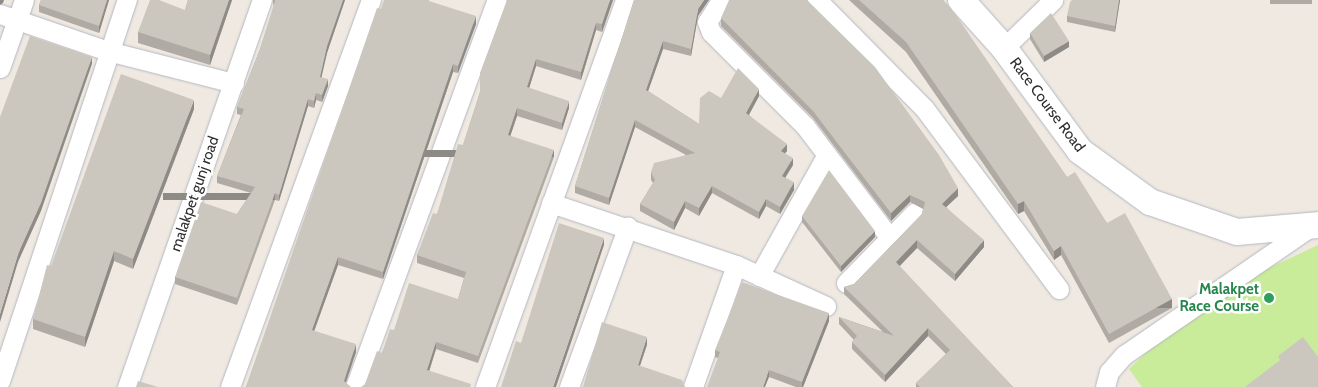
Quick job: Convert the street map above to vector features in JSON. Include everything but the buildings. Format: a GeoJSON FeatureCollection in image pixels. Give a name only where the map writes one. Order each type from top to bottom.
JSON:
{"type":"FeatureCollection","features":[{"type":"Feature","properties":{"kind":"street"},"geometry":{"type":"LineString","coordinates":[[0,68],[8,17],[24,0]]}},
{"type":"Feature","properties":{"kind":"street"},"geometry":{"type":"LineString","coordinates":[[8,387],[0,383],[108,52],[127,0]]}},
{"type":"Feature","properties":{"kind":"street","name":"malakpet gunj road"},"geometry":{"type":"LineString","coordinates":[[127,387],[262,0]]}},
{"type":"Feature","properties":{"kind":"street"},"geometry":{"type":"LineString","coordinates":[[230,387],[371,0]]}},
{"type":"Feature","properties":{"kind":"street"},"geometry":{"type":"LineString","coordinates":[[355,387],[497,0]]}},
{"type":"Feature","properties":{"kind":"street"},"geometry":{"type":"LineString","coordinates":[[485,387],[625,0]]}},
{"type":"Feature","properties":{"kind":"street"},"geometry":{"type":"LineString","coordinates":[[721,0],[707,22],[711,32],[805,126],[890,238]]}},
{"type":"Feature","properties":{"kind":"street"},"geometry":{"type":"LineString","coordinates":[[817,0],[924,108],[1059,289]]}},
{"type":"Feature","properties":{"kind":"street"},"geometry":{"type":"LineString","coordinates":[[1004,48],[1053,0]]}},
{"type":"Feature","properties":{"kind":"street","name":"Race Course Road"},"geometry":{"type":"LineString","coordinates":[[972,5],[1080,152],[1150,202],[1237,232],[1314,225]]}},
{"type":"Feature","properties":{"kind":"street"},"geometry":{"type":"LineString","coordinates":[[8,17],[108,52],[234,83]]}},
{"type":"Feature","properties":{"kind":"street"},"geometry":{"type":"LineString","coordinates":[[759,276],[826,156]]}},
{"type":"Feature","properties":{"kind":"street"},"geometry":{"type":"LineString","coordinates":[[551,203],[628,226],[736,265],[826,306]]}},
{"type":"Feature","properties":{"kind":"street"},"geometry":{"type":"LineString","coordinates":[[846,283],[914,213]]}},
{"type":"Feature","properties":{"kind":"street"},"geometry":{"type":"LineString","coordinates":[[1105,387],[1109,372],[1124,355],[1314,225]]}},
{"type":"Feature","properties":{"kind":"street"},"geometry":{"type":"LineString","coordinates":[[569,387],[628,226]]}},
{"type":"Feature","properties":{"kind":"street"},"geometry":{"type":"LineString","coordinates":[[693,387],[736,265]]}},
{"type":"Feature","properties":{"kind":"green space","name":"Malakpet Race Course"},"geometry":{"type":"Polygon","coordinates":[[[1318,245],[1318,387],[1142,387],[1129,369],[1173,327],[1267,269],[1318,245]]]}},
{"type":"Feature","properties":{"kind":"place","name":"Malakpet Race Course"},"geometry":{"type":"Point","coordinates":[1269,298]}}]}
